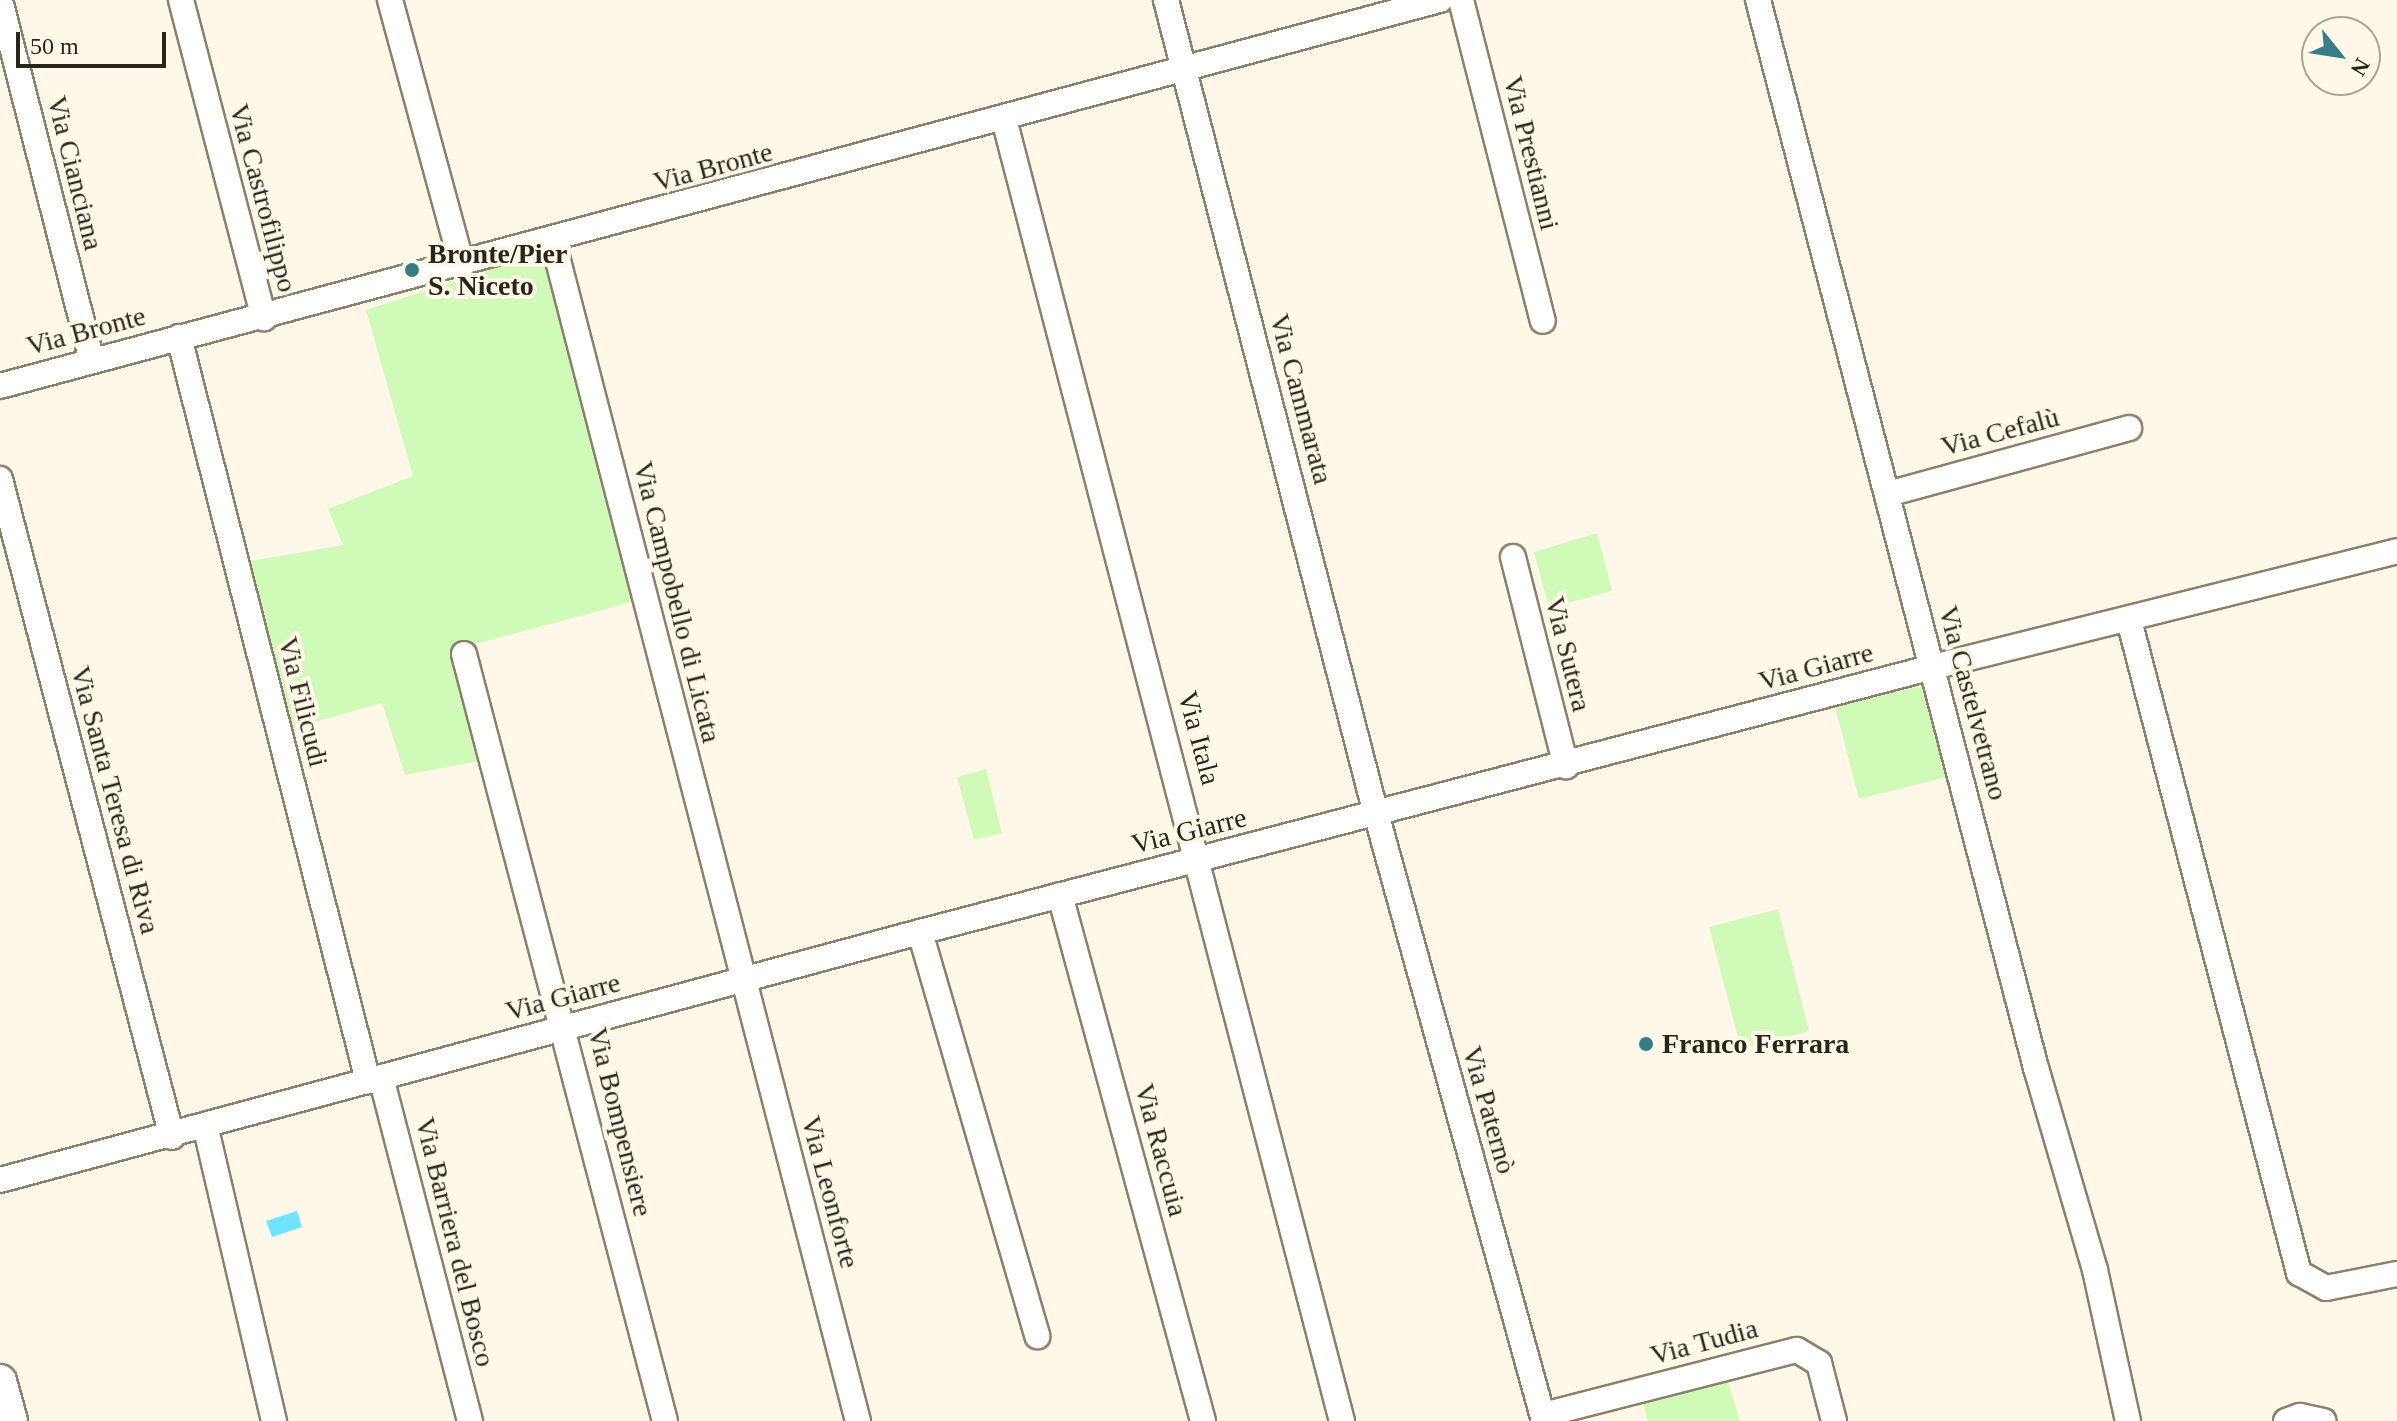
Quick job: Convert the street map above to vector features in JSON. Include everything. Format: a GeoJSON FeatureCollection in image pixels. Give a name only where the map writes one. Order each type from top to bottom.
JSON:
{"type":"FeatureCollection","features":[{"type":"Feature","properties":{"kind":"main road"},"geometry":{"type":"LineString","coordinates":[[0,1381],[11,1421]]}},
{"type":"Feature","properties":{"kind":"street","name":"Via Cianciana"},"geometry":{"type":"LineString","coordinates":[[0,0],[92,361]]}},
{"type":"Feature","properties":{"kind":"street","name":"Via Castrofilippo"},"geometry":{"type":"LineString","coordinates":[[181,0],[264,318]]}},
{"type":"Feature","properties":{"kind":"street"},"geometry":{"type":"LineString","coordinates":[[390,0],[462,265]]}},
{"type":"Feature","properties":{"kind":"street","name":"Via Cammarata"},"geometry":{"type":"LineString","coordinates":[[1166,0],[1376,814]]}},
{"type":"Feature","properties":{"kind":"street","name":"Via Bronte"},"geometry":{"type":"LineString","coordinates":[[0,386],[553,241],[1184,70],[1366,9],[1440,0]]}},
{"type":"Feature","properties":{"kind":"street","name":"Via Prestianni"},"geometry":{"type":"LineString","coordinates":[[1461,0],[1543,321]]}},
{"type":"Feature","properties":{"kind":"street","name":"Via Castelvetrano"},"geometry":{"type":"LineString","coordinates":[[1758,0],[2095,1270],[2128,1421]]}},
{"type":"Feature","properties":{"kind":"street","name":"Via Itala"},"geometry":{"type":"LineString","coordinates":[[1004,119],[1199,859],[1342,1421]]}},
{"type":"Feature","properties":{"kind":"street","name":"Via Campobello di Licata"},"geometry":{"type":"LineString","coordinates":[[553,241],[743,979]]}},
{"type":"Feature","properties":{"kind":"street","name":"Via Filicudi"},"geometry":{"type":"LineString","coordinates":[[179,337],[375,1079]]}},
{"type":"Feature","properties":{"kind":"street","name":"Via Cefalù"},"geometry":{"type":"LineString","coordinates":[[1888,494],[2129,428]]}},
{"type":"Feature","properties":{"kind":"street","name":"Via Santa Teresa di Riva"},"geometry":{"type":"LineString","coordinates":[[0,479],[172,1137]]}},
{"type":"Feature","properties":{"kind":"street","name":"Via Giarre"},"geometry":{"type":"LineString","coordinates":[[0,1180],[206,1129],[375,1079],[1060,895],[1566,766],[1933,667],[2397,551]]}},
{"type":"Feature","properties":{"kind":"street","name":"Via Sutera"},"geometry":{"type":"LineString","coordinates":[[1513,557],[1566,766]]}},
{"type":"Feature","properties":{"kind":"street"},"geometry":{"type":"LineString","coordinates":[[2129,620],[2299,1273],[2322,1288],[2397,1274]]}},
{"type":"Feature","properties":{"kind":"street","name":"Via Bompensiere"},"geometry":{"type":"LineString","coordinates":[[464,654],[565,1029],[665,1421]]}},
{"type":"Feature","properties":{"kind":"street","name":"Via Paternò"},"geometry":{"type":"LineString","coordinates":[[1376,814],[1544,1418]]}},
{"type":"Feature","properties":{"kind":"street","name":"Via Raccuia"},"geometry":{"type":"LineString","coordinates":[[1060,895],[1203,1421]]}},
{"type":"Feature","properties":{"kind":"street"},"geometry":{"type":"LineString","coordinates":[[920,932],[1037,1336]]}},
{"type":"Feature","properties":{"kind":"street","name":"Via Leonforte"},"geometry":{"type":"LineString","coordinates":[[743,979],[858,1421]]}},
{"type":"Feature","properties":{"kind":"street","name":"Via Barriera del Bosco"},"geometry":{"type":"LineString","coordinates":[[375,1079],[470,1421]]}},
{"type":"Feature","properties":{"kind":"street"},"geometry":{"type":"LineString","coordinates":[[206,1129],[274,1421]]}},
{"type":"Feature","properties":{"kind":"street","name":"Via Tudia"},"geometry":{"type":"LineString","coordinates":[[1544,1418],[1797,1350],[1819,1363],[1834,1421]]}},
{"type":"Feature","properties":{"kind":"street"},"geometry":{"type":"LineString","coordinates":[[2286,1421],[2300,1416],[2323,1421]]}},
{"type":"Feature","properties":{"kind":"green space"},"geometry":{"type":"Polygon","coordinates":[[[542,253],[632,602],[475,644],[505,756],[405,775],[382,703],[290,729],[246,562],[343,545],[328,509],[413,476],[366,310],[542,253]]]}},
{"type":"Feature","properties":{"kind":"green space"},"geometry":{"type":"Polygon","coordinates":[[[1597,533],[1612,591],[1549,608],[1534,552],[1597,533]]]}},
{"type":"Feature","properties":{"kind":"green space"},"geometry":{"type":"Polygon","coordinates":[[[1925,687],[1951,776],[1859,799],[1835,707],[1925,687]]]}},
{"type":"Feature","properties":{"kind":"green space"},"geometry":{"type":"Polygon","coordinates":[[[986,769],[1002,833],[974,840],[957,777],[986,769]]]}},
{"type":"Feature","properties":{"kind":"green space"},"geometry":{"type":"Polygon","coordinates":[[[1778,909],[1809,1031],[1741,1049],[1709,927],[1778,909]]]}},
{"type":"Feature","properties":{"kind":"green space"},"geometry":{"type":"Polygon","coordinates":[[[1727,1378],[1740,1421],[1648,1421],[1643,1402],[1727,1378]]]}},
{"type":"Feature","properties":{"kind":"water"},"geometry":{"type":"Polygon","coordinates":[[[297,1211],[302,1227],[272,1237],[266,1221],[297,1211]]]}},
{"type":"Feature","properties":{"kind":"place","name":"Bronte/Pier S. Niceto"},"geometry":{"type":"Point","coordinates":[412,270]}},
{"type":"Feature","properties":{"kind":"place","name":"Franco Ferrara"},"geometry":{"type":"Point","coordinates":[1646,1044]}}]}
